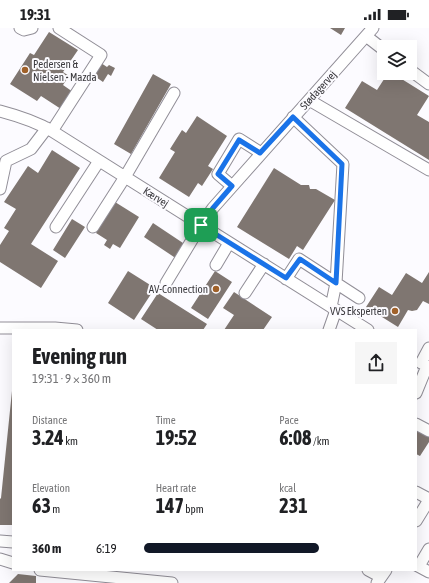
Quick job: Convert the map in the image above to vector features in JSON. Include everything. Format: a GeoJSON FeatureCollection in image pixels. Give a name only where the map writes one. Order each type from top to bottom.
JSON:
{"type":"FeatureCollection","features":[{"type":"Feature","properties":{"kind":"street"},"geometry":{"type":"LineString","coordinates":[[20,28],[24,30],[32,28]]}},
{"type":"Feature","properties":{"kind":"street"},"geometry":{"type":"LineString","coordinates":[[0,188],[6,161],[31,149],[49,130],[100,55],[59,28]]}},
{"type":"Feature","properties":{"kind":"street"},"geometry":{"type":"LineString","coordinates":[[370,32],[377,41]]}},
{"type":"Feature","properties":{"kind":"street","name":"Stødagervej"},"geometry":{"type":"LineString","coordinates":[[166,283],[213,208],[260,153],[370,32]]}},
{"type":"Feature","properties":{"kind":"street"},"geometry":{"type":"LineString","coordinates":[[417,75],[429,84]]}},
{"type":"Feature","properties":{"kind":"street"},"geometry":{"type":"LineString","coordinates":[[93,227],[125,177],[174,93]]}},
{"type":"Feature","properties":{"kind":"street"},"geometry":{"type":"LineString","coordinates":[[309,100],[429,170]]}},
{"type":"Feature","properties":{"kind":"street","name":"Kærvej"},"geometry":{"type":"LineString","coordinates":[[0,111],[23,117],[49,130],[334,308],[362,328]]}},
{"type":"Feature","properties":{"kind":"street"},"geometry":{"type":"LineString","coordinates":[[293,117],[342,164],[336,283],[334,308],[329,329]]}},
{"type":"Feature","properties":{"kind":"street"},"geometry":{"type":"LineString","coordinates":[[232,186],[218,174],[239,140],[260,153]]}},
{"type":"Feature","properties":{"kind":"street"},"geometry":{"type":"LineString","coordinates":[[56,227],[99,161]]}},
{"type":"Feature","properties":{"kind":"street"},"geometry":{"type":"LineString","coordinates":[[216,266],[229,243]]}},
{"type":"Feature","properties":{"kind":"street"},"geometry":{"type":"LineString","coordinates":[[286,278],[300,259],[359,298]]}},
{"type":"Feature","properties":{"kind":"street"},"geometry":{"type":"LineString","coordinates":[[245,293],[264,264]]}},
{"type":"Feature","properties":{"kind":"street"},"geometry":{"type":"LineString","coordinates":[[0,328],[66,329]]}},
{"type":"Feature","properties":{"kind":"street"},"geometry":{"type":"LineString","coordinates":[[417,389],[423,364],[429,348]]}},
{"type":"Feature","properties":{"kind":"street"},"geometry":{"type":"LineString","coordinates":[[417,425],[429,432]]}},
{"type":"Feature","properties":{"kind":"street"},"geometry":{"type":"LineString","coordinates":[[417,493],[429,499],[417,519]]}},
{"type":"Feature","properties":{"kind":"street"},"geometry":{"type":"LineString","coordinates":[[0,541],[12,542]]}},
{"type":"Feature","properties":{"kind":"street"},"geometry":{"type":"LineString","coordinates":[[429,549],[417,566],[429,572]]}},
{"type":"Feature","properties":{"kind":"street"},"geometry":{"type":"LineString","coordinates":[[0,559],[12,563]]}},
{"type":"Feature","properties":{"kind":"street"},"geometry":{"type":"LineString","coordinates":[[50,571],[172,583]]}},
{"type":"Feature","properties":{"kind":"street"},"geometry":{"type":"LineString","coordinates":[[370,571],[381,577]]}},
{"type":"Feature","properties":{"kind":"building"},"geometry":{"type":"Polygon","coordinates":[[[330,28],[345,28],[341,35],[330,28]]]}},
{"type":"Feature","properties":{"kind":"building"},"geometry":{"type":"Polygon","coordinates":[[[49,32],[78,50],[63,72],[69,76],[63,85],[73,92],[61,109],[41,96],[37,101],[10,84],[30,53],[34,55],[49,32]]]}},
{"type":"Feature","properties":{"kind":"building"},"geometry":{"type":"Polygon","coordinates":[[[101,63],[107,67],[109,65],[115,68],[111,76],[108,74],[103,82],[93,75],[101,63]]]}},
{"type":"Feature","properties":{"kind":"building"},"geometry":{"type":"Polygon","coordinates":[[[153,74],[171,84],[131,154],[114,144],[153,74]]]}},
{"type":"Feature","properties":{"kind":"building"},"geometry":{"type":"Polygon","coordinates":[[[383,80],[403,80],[429,96],[417,115],[429,122],[429,160],[345,108],[362,81],[377,90],[383,80]]]}},
{"type":"Feature","properties":{"kind":"building"},"geometry":{"type":"Polygon","coordinates":[[[197,116],[227,136],[208,166],[213,169],[202,186],[198,183],[189,197],[159,178],[175,152],[170,149],[182,130],[186,133],[197,116]]]}},
{"type":"Feature","properties":{"kind":"building"},"geometry":{"type":"Polygon","coordinates":[[[52,150],[80,168],[31,244],[58,261],[41,288],[0,262],[0,245],[9,231],[4,228],[16,209],[4,202],[28,166],[38,173],[52,150]]]}},
{"type":"Feature","properties":{"kind":"building"},"geometry":{"type":"Polygon","coordinates":[[[274,168],[301,185],[309,185],[310,189],[316,189],[335,200],[303,250],[297,246],[289,259],[237,227],[274,168]]]}},
{"type":"Feature","properties":{"kind":"building"},"geometry":{"type":"Polygon","coordinates":[[[115,202],[139,217],[120,248],[113,244],[110,249],[104,245],[107,240],[96,233],[115,202]]]}},
{"type":"Feature","properties":{"kind":"building"},"geometry":{"type":"Polygon","coordinates":[[[72,219],[85,227],[65,258],[53,250],[72,219]]]}},
{"type":"Feature","properties":{"kind":"building"},"geometry":{"type":"Polygon","coordinates":[[[153,223],[186,245],[177,259],[144,237],[153,223]]]}},
{"type":"Feature","properties":{"kind":"building"},"geometry":{"type":"Polygon","coordinates":[[[128,271],[155,288],[134,320],[108,303],[128,271]]]}},
{"type":"Feature","properties":{"kind":"building"},"geometry":{"type":"Polygon","coordinates":[[[215,271],[232,282],[208,319],[191,308],[215,271]]]}},
{"type":"Feature","properties":{"kind":"building"},"geometry":{"type":"Polygon","coordinates":[[[429,272],[429,304],[423,301],[417,310],[408,310],[398,327],[366,307],[379,287],[392,295],[406,273],[422,283],[429,272]]]}},
{"type":"Feature","properties":{"kind":"building"},"geometry":{"type":"Polygon","coordinates":[[[234,292],[272,317],[264,329],[225,329],[234,315],[223,308],[234,292]]]}},
{"type":"Feature","properties":{"kind":"building"},"geometry":{"type":"Polygon","coordinates":[[[158,293],[207,324],[204,329],[156,329],[141,319],[158,293]]]}},
{"type":"Feature","properties":{"kind":"building"},"geometry":{"type":"Polygon","coordinates":[[[12,391],[12,525],[0,525],[1,498],[12,391]]]}},
{"type":"Feature","properties":{"kind":"building"},"geometry":{"type":"Polygon","coordinates":[[[417,429],[429,436],[429,442],[420,456],[417,454],[417,429]]]}},
{"type":"Feature","properties":{"kind":"building"},"geometry":{"type":"Polygon","coordinates":[[[18,574],[36,576],[36,583],[9,583],[18,574]]]}},
{"type":"Feature","properties":{"kind":"place","name":"Pedersen & Nielsen - Mazda"},"geometry":{"type":"Point","coordinates":[25,70]}},
{"type":"Feature","properties":{"kind":"place","name":"AV-Connection"},"geometry":{"type":"Point","coordinates":[216,289]}},
{"type":"Feature","properties":{"kind":"place","name":"VVS Eksperten"},"geometry":{"type":"Point","coordinates":[395,311]}},
{"type":"Feature","properties":{"kind":"route"},"geometry":{"type":"LineString","coordinates":[[293,117],[342,164],[336,283],[300,259],[286,278],[201,225],[232,186],[218,174],[239,140],[260,153],[293,117]]}}]}
